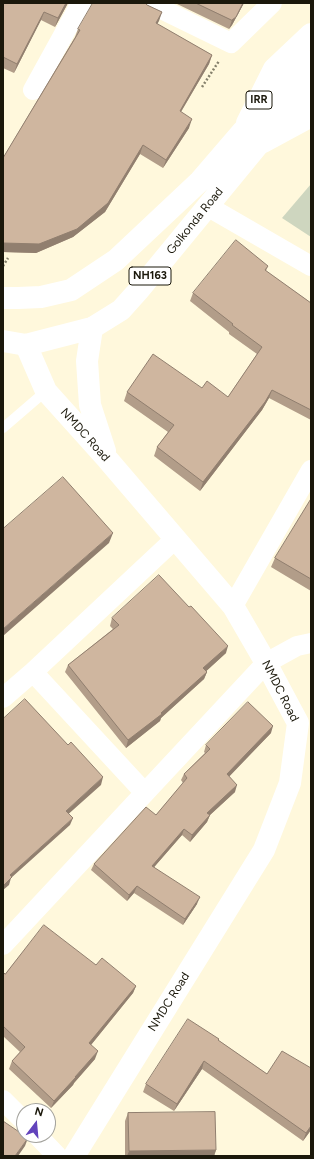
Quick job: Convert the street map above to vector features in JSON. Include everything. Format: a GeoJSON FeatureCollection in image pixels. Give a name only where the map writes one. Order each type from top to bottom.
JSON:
{"type":"FeatureCollection","features":[{"type":"Feature","properties":{"kind":"main road","name":"IRR"},"geometry":{"type":"LineString","coordinates":[[250,138],[274,69],[311,34]]}},
{"type":"Feature","properties":{"kind":"main road","name":"NH163"},"geometry":{"type":"LineString","coordinates":[[250,138],[302,88],[311,61]]}},
{"type":"Feature","properties":{"kind":"main road"},"geometry":{"type":"LineString","coordinates":[[250,138],[311,116]]}},
{"type":"Feature","properties":{"kind":"main road","name":"Golkonda Road"},"geometry":{"type":"LineString","coordinates":[[3,341],[26,345],[92,328],[121,310],[207,206],[250,138]]}},
{"type":"Feature","properties":{"kind":"main road","name":"Golkonda Road"},"geometry":{"type":"LineString","coordinates":[[3,298],[41,298],[71,290],[116,260],[200,181],[250,138]]}},
{"type":"Feature","properties":{"kind":"main road"},"geometry":{"type":"LineString","coordinates":[[92,328],[87,361],[90,405],[108,460]]}},
{"type":"Feature","properties":{"kind":"main road","name":"NMDC Road"},"geometry":{"type":"LineString","coordinates":[[26,345],[46,391],[108,460],[233,606],[298,723],[290,783],[264,850],[74,1156]]}},
{"type":"Feature","properties":{"kind":"street"},"geometry":{"type":"LineString","coordinates":[[33,90],[81,3]]}},
{"type":"Feature","properties":{"kind":"street"},"geometry":{"type":"LineString","coordinates":[[149,3],[231,43],[272,3]]}},
{"type":"Feature","properties":{"kind":"street"},"geometry":{"type":"LineString","coordinates":[[207,206],[311,266]]}},
{"type":"Feature","properties":{"kind":"street"},"geometry":{"type":"LineString","coordinates":[[233,606],[311,470]]}},
{"type":"Feature","properties":{"kind":"street"},"geometry":{"type":"LineString","coordinates":[[3,698],[33,672],[175,539]]}},
{"type":"Feature","properties":{"kind":"street"},"geometry":{"type":"LineString","coordinates":[[3,945],[266,663],[297,646],[311,643]]}},
{"type":"Feature","properties":{"kind":"street"},"geometry":{"type":"LineString","coordinates":[[33,672],[145,793]]}},
{"type":"Feature","properties":{"kind":"street"},"geometry":{"type":"LineString","coordinates":[[3,1100],[16,1113]]}},
{"type":"Feature","properties":{"kind":"street"},"geometry":{"type":"LineString","coordinates":[[45,1143],[57,1156]]}},
{"type":"Feature","properties":{"kind":"lane"},"geometry":{"type":"LineString","coordinates":[[3,428],[46,391]]}},
{"type":"Feature","properties":{"kind":"path"},"geometry":{"type":"LineString","coordinates":[[202,87],[231,43]]}},
{"type":"Feature","properties":{"kind":"path"},"geometry":{"type":"LineString","coordinates":[[3,266],[8,258]]}},
{"type":"Feature","properties":{"kind":"green space"},"geometry":{"type":"Polygon","coordinates":[[[311,184],[311,237],[282,218],[311,184]]]}},
{"type":"Feature","properties":{"kind":"building"},"geometry":{"type":"Polygon","coordinates":[[[3,3],[66,3],[58,18],[44,12],[17,64],[3,57],[3,3]]]}},
{"type":"Feature","properties":{"kind":"building"},"geometry":{"type":"Polygon","coordinates":[[[93,3],[145,3],[162,12],[156,23],[212,55],[180,111],[192,119],[166,160],[143,145],[108,203],[77,229],[39,244],[3,243],[3,158],[80,30],[78,29],[93,3]]]}},
{"type":"Feature","properties":{"kind":"building"},"geometry":{"type":"Polygon","coordinates":[[[196,3],[243,3],[236,17],[232,20],[196,3]]]}},
{"type":"Feature","properties":{"kind":"building"},"geometry":{"type":"Polygon","coordinates":[[[236,240],[268,266],[265,270],[311,303],[311,410],[272,390],[265,402],[203,482],[157,447],[174,425],[127,392],[153,354],[202,388],[207,381],[228,397],[262,347],[193,293],[236,240]]]}},
{"type":"Feature","properties":{"kind":"building"},"geometry":{"type":"Polygon","coordinates":[[[63,477],[113,533],[3,629],[3,529],[63,477]]]}},
{"type":"Feature","properties":{"kind":"building"},"geometry":{"type":"Polygon","coordinates":[[[311,499],[311,579],[275,558],[311,499]]]}},
{"type":"Feature","properties":{"kind":"building"},"geometry":{"type":"Polygon","coordinates":[[[159,575],[189,607],[191,606],[228,646],[203,668],[207,672],[161,713],[162,714],[128,740],[68,665],[119,625],[112,618],[159,575]]]}},
{"type":"Feature","properties":{"kind":"building"},"geometry":{"type":"Polygon","coordinates":[[[25,699],[68,745],[71,742],[103,777],[66,811],[73,818],[10,875],[12,877],[3,886],[3,719],[25,699]]]}},
{"type":"Feature","properties":{"kind":"building"},"geometry":{"type":"Polygon","coordinates":[[[248,702],[273,726],[227,774],[237,785],[207,813],[210,815],[192,835],[184,829],[152,866],[200,897],[185,919],[137,886],[129,895],[94,864],[146,807],[156,815],[187,778],[184,774],[210,749],[206,745],[248,702]]]}},
{"type":"Feature","properties":{"kind":"building"},"geometry":{"type":"Polygon","coordinates":[[[44,925],[96,965],[102,958],[136,986],[89,1043],[98,1051],[54,1101],[12,1061],[25,1047],[3,1026],[3,972],[5,974],[44,925]]]}},
{"type":"Feature","properties":{"kind":"building"},"geometry":{"type":"Polygon","coordinates":[[[188,1019],[219,1039],[218,1040],[267,1074],[282,1051],[311,1068],[311,1126],[306,1133],[204,1061],[177,1104],[146,1084],[188,1019]]]}},
{"type":"Feature","properties":{"kind":"building"},"geometry":{"type":"Polygon","coordinates":[[[215,1112],[216,1150],[129,1151],[128,1113],[215,1112]]]}},
{"type":"Feature","properties":{"kind":"building"},"geometry":{"type":"Polygon","coordinates":[[[3,1121],[16,1130],[16,1143],[24,1143],[15,1156],[3,1156],[3,1121]]]}}]}
